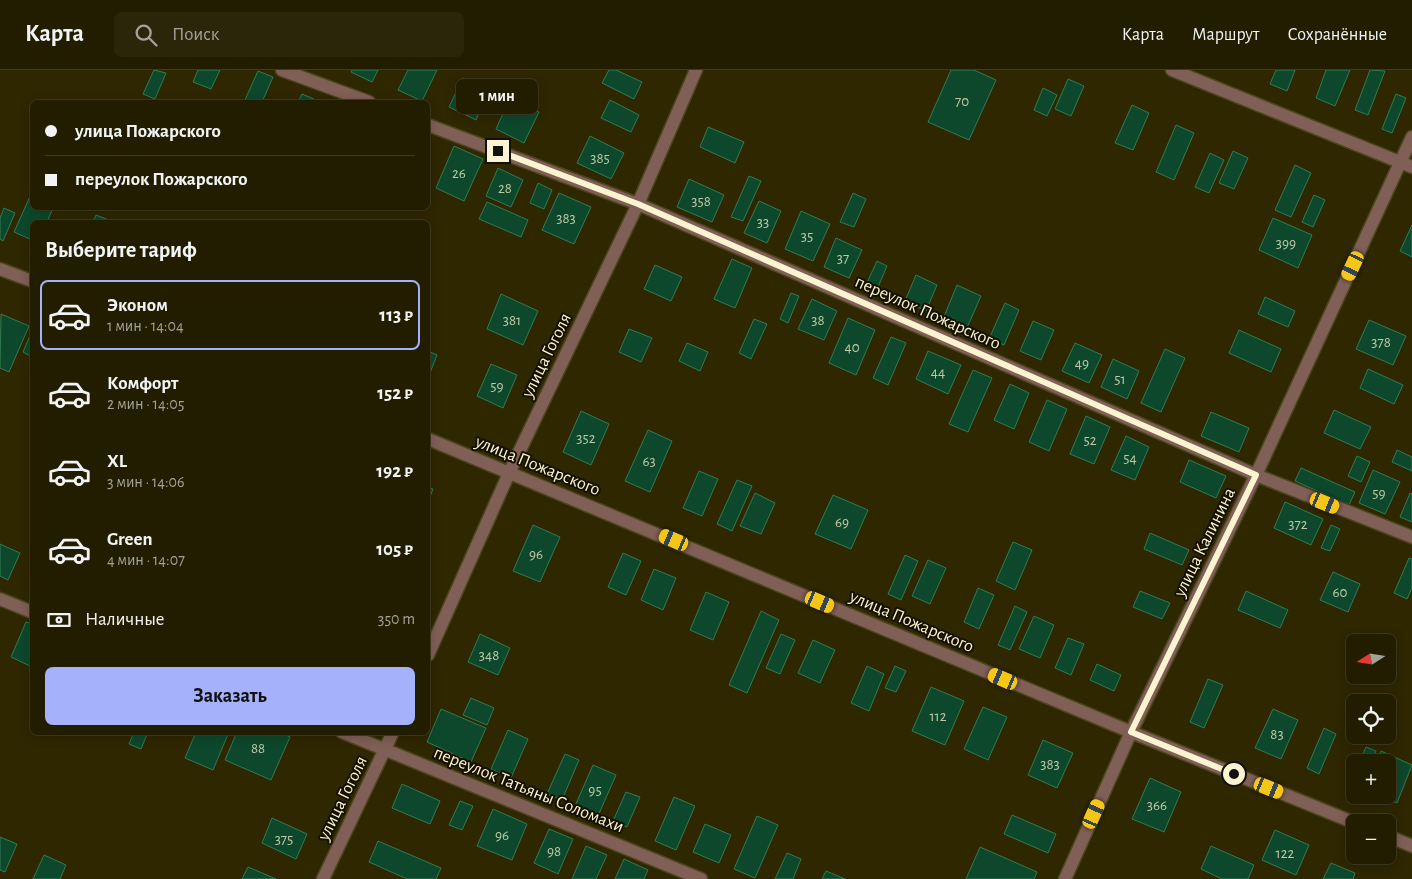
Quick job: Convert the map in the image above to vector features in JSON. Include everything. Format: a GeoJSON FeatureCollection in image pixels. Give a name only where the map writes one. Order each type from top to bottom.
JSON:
{"type":"FeatureCollection","features":[{"type":"Feature","properties":{"kind":"street"},"geometry":{"type":"LineString","coordinates":[[282,70],[364,100]]}},
{"type":"Feature","properties":{"kind":"street","name":"улица Гоголя"},"geometry":{"type":"LineString","coordinates":[[430,651],[510,471],[638,204],[696,70]]}},
{"type":"Feature","properties":{"kind":"street"},"geometry":{"type":"LineString","coordinates":[[1172,70],[1406,164]]}},
{"type":"Feature","properties":{"kind":"street","name":"переулок Пожарского"},"geometry":{"type":"LineString","coordinates":[[430,125],[638,204],[1256,475],[1412,537]]}},
{"type":"Feature","properties":{"kind":"street","name":"улица Калинина"},"geometry":{"type":"LineString","coordinates":[[1065,879],[1131,732],[1406,164],[1412,137]]}},
{"type":"Feature","properties":{"kind":"street"},"geometry":{"type":"LineString","coordinates":[[0,268],[30,281]]}},
{"type":"Feature","properties":{"kind":"street","name":"улица Пожарского"},"geometry":{"type":"LineString","coordinates":[[430,440],[510,471],[1131,732],[1346,819]]}},
{"type":"Feature","properties":{"kind":"street"},"geometry":{"type":"LineString","coordinates":[[0,599],[30,611]]}},
{"type":"Feature","properties":{"kind":"street","name":"переулок Татьяны Соломахи"},"geometry":{"type":"LineString","coordinates":[[350,735],[701,879]]}},
{"type":"Feature","properties":{"kind":"street","name":"улица Гоголя"},"geometry":{"type":"LineString","coordinates":[[323,879],[392,735]]}},
{"type":"Feature","properties":{"kind":"street"},"geometry":{"type":"LineString","coordinates":[[1396,839],[1412,846]]}},
{"type":"Feature","properties":{"kind":"building"},"geometry":{"type":"Polygon","coordinates":[[[154,70],[166,73],[155,99],[143,94],[154,70]]]}},
{"type":"Feature","properties":{"kind":"building"},"geometry":{"type":"Polygon","coordinates":[[[198,70],[220,70],[211,89],[193,82],[198,70]]]}},
{"type":"Feature","properties":{"kind":"building"},"geometry":{"type":"Polygon","coordinates":[[[352,70],[378,70],[372,82],[351,72],[352,70]]]}},
{"type":"Feature","properties":{"kind":"building"},"geometry":{"type":"Polygon","coordinates":[[[408,70],[437,70],[422,100],[398,90],[408,70]]]}},
{"type":"Feature","properties":{"kind":"building"},"geometry":{"type":"Polygon","coordinates":[[[609,70],[616,70],[642,82],[634,99],[602,83],[609,70]]]}},
{"type":"Feature","properties":{"kind":"building"},"geometry":{"type":"Polygon","coordinates":[[[951,70],[974,70],[996,80],[969,140],[928,122],[951,70]]]}},
{"type":"Feature","properties":{"kind":"building"},"geometry":{"type":"Polygon","coordinates":[[[1276,70],[1295,70],[1287,91],[1270,84],[1276,70]]]}},
{"type":"Feature","properties":{"kind":"building"},"geometry":{"type":"Polygon","coordinates":[[[1326,70],[1350,70],[1335,106],[1316,98],[1326,70]]]}},
{"type":"Feature","properties":{"kind":"building"},"geometry":{"type":"Polygon","coordinates":[[[1370,70],[1385,71],[1368,115],[1355,110],[1370,70]]]}},
{"type":"Feature","properties":{"kind":"building"},"geometry":{"type":"Polygon","coordinates":[[[258,71],[273,77],[263,100],[245,100],[258,71]]]}},
{"type":"Feature","properties":{"kind":"building"},"geometry":{"type":"Polygon","coordinates":[[[463,78],[489,91],[476,120],[449,107],[463,78]]]}},
{"type":"Feature","properties":{"kind":"building"},"geometry":{"type":"Polygon","coordinates":[[[1068,79],[1084,86],[1071,116],[1055,109],[1068,79]]]}},
{"type":"Feature","properties":{"kind":"building"},"geometry":{"type":"Polygon","coordinates":[[[1043,88],[1057,95],[1047,116],[1034,110],[1043,88]]]}},
{"type":"Feature","properties":{"kind":"building"},"geometry":{"type":"Polygon","coordinates":[[[302,94],[316,100],[299,100],[302,94]]]}},
{"type":"Feature","properties":{"kind":"building"},"geometry":{"type":"Polygon","coordinates":[[[1396,94],[1406,98],[1392,133],[1382,129],[1396,94]]]}},
{"type":"Feature","properties":{"kind":"building"},"geometry":{"type":"Polygon","coordinates":[[[510,98],[539,112],[524,143],[496,129],[510,98]]]}},
{"type":"Feature","properties":{"kind":"building"},"geometry":{"type":"Polygon","coordinates":[[[610,100],[639,115],[631,132],[601,118],[610,100]]]}},
{"type":"Feature","properties":{"kind":"building"},"geometry":{"type":"Polygon","coordinates":[[[1132,105],[1149,113],[1133,150],[1115,143],[1132,105]]]}},
{"type":"Feature","properties":{"kind":"building"},"geometry":{"type":"Polygon","coordinates":[[[1176,125],[1194,133],[1174,180],[1156,172],[1176,125]]]}},
{"type":"Feature","properties":{"kind":"building"},"geometry":{"type":"Polygon","coordinates":[[[708,127],[744,142],[735,163],[700,147],[708,127]]]}},
{"type":"Feature","properties":{"kind":"building"},"geometry":{"type":"Polygon","coordinates":[[[590,136],[624,153],[611,179],[577,163],[590,136]]]}},
{"type":"Feature","properties":{"kind":"building"},"geometry":{"type":"Polygon","coordinates":[[[454,146],[483,159],[464,201],[436,188],[454,146]]]}},
{"type":"Feature","properties":{"kind":"building"},"geometry":{"type":"Polygon","coordinates":[[[1233,151],[1248,158],[1234,189],[1219,183],[1233,151]]]}},
{"type":"Feature","properties":{"kind":"building"},"geometry":{"type":"Polygon","coordinates":[[[1210,153],[1224,160],[1209,193],[1195,187],[1210,153]]]}},
{"type":"Feature","properties":{"kind":"building"},"geometry":{"type":"Polygon","coordinates":[[[1295,165],[1311,173],[1291,217],[1275,210],[1295,165]]]}},
{"type":"Feature","properties":{"kind":"building"},"geometry":{"type":"Polygon","coordinates":[[[498,168],[523,180],[511,207],[486,196],[498,168]]]}},
{"type":"Feature","properties":{"kind":"building"},"geometry":{"type":"Polygon","coordinates":[[[749,176],[761,181],[743,221],[731,217],[749,176]]]}},
{"type":"Feature","properties":{"kind":"building"},"geometry":{"type":"Polygon","coordinates":[[[689,179],[724,195],[712,222],[677,207],[689,179]]]}},
{"type":"Feature","properties":{"kind":"building"},"geometry":{"type":"Polygon","coordinates":[[[538,183],[552,190],[544,209],[530,203],[538,183]]]}},
{"type":"Feature","properties":{"kind":"building"},"geometry":{"type":"Polygon","coordinates":[[[559,193],[591,207],[574,244],[542,230],[559,193]]]}},
{"type":"Feature","properties":{"kind":"building"},"geometry":{"type":"Polygon","coordinates":[[[853,193],[866,199],[854,227],[840,222],[853,193]]]}},
{"type":"Feature","properties":{"kind":"building"},"geometry":{"type":"Polygon","coordinates":[[[1314,195],[1325,200],[1313,227],[1302,222],[1314,195]]]}},
{"type":"Feature","properties":{"kind":"building"},"geometry":{"type":"Polygon","coordinates":[[[30,196],[30,210],[52,210],[48,220],[30,220],[30,239],[14,232],[30,196]]]}},
{"type":"Feature","properties":{"kind":"building"},"geometry":{"type":"Polygon","coordinates":[[[759,201],[781,211],[767,243],[744,233],[759,201]]]}},
{"type":"Feature","properties":{"kind":"building"},"geometry":{"type":"Polygon","coordinates":[[[487,202],[528,220],[521,237],[479,219],[487,202]]]}},
{"type":"Feature","properties":{"kind":"building"},"geometry":{"type":"Polygon","coordinates":[[[4,208],[15,213],[3,241],[0,239],[0,218],[4,208]]]}},
{"type":"Feature","properties":{"kind":"building"},"geometry":{"type":"Polygon","coordinates":[[[801,211],[830,224],[813,261],[785,249],[801,211]]]}},
{"type":"Feature","properties":{"kind":"building"},"geometry":{"type":"Polygon","coordinates":[[[96,215],[109,220],[94,220],[96,215]]]}},
{"type":"Feature","properties":{"kind":"building"},"geometry":{"type":"Polygon","coordinates":[[[1273,218],[1312,235],[1298,268],[1259,250],[1273,218]]]}},
{"type":"Feature","properties":{"kind":"building"},"geometry":{"type":"Polygon","coordinates":[[[1412,225],[1412,257],[1400,251],[1412,225]]]}},
{"type":"Feature","properties":{"kind":"building"},"geometry":{"type":"Polygon","coordinates":[[[836,238],[862,250],[849,278],[824,267],[836,238]]]}},
{"type":"Feature","properties":{"kind":"building"},"geometry":{"type":"Polygon","coordinates":[[[732,259],[752,268],[735,308],[714,299],[732,259]]]}},
{"type":"Feature","properties":{"kind":"building"},"geometry":{"type":"Polygon","coordinates":[[[877,261],[887,266],[876,292],[865,287],[877,261]]]}},
{"type":"Feature","properties":{"kind":"building"},"geometry":{"type":"Polygon","coordinates":[[[655,265],[682,277],[671,301],[644,289],[655,265]]]}},
{"type":"Feature","properties":{"kind":"building"},"geometry":{"type":"Polygon","coordinates":[[[916,275],[937,285],[926,311],[905,301],[916,275]]]}},
{"type":"Feature","properties":{"kind":"building"},"geometry":{"type":"Polygon","coordinates":[[[957,285],[981,296],[966,330],[943,319],[957,285]]]}},
{"type":"Feature","properties":{"kind":"building"},"geometry":{"type":"Polygon","coordinates":[[[791,293],[799,296],[788,323],[780,319],[791,293]]]}},
{"type":"Feature","properties":{"kind":"building"},"geometry":{"type":"Polygon","coordinates":[[[501,294],[538,311],[523,345],[487,329],[501,294]]]}},
{"type":"Feature","properties":{"kind":"building"},"geometry":{"type":"Polygon","coordinates":[[[1265,297],[1295,311],[1288,327],[1258,314],[1265,297]]]}},
{"type":"Feature","properties":{"kind":"building"},"geometry":{"type":"Polygon","coordinates":[[[812,299],[837,311],[824,340],[798,329],[812,299]]]}},
{"type":"Feature","properties":{"kind":"building"},"geometry":{"type":"Polygon","coordinates":[[[1005,303],[1019,310],[1004,345],[989,339],[1005,303]]]}},
{"type":"Feature","properties":{"kind":"building"},"geometry":{"type":"Polygon","coordinates":[[[1,314],[29,326],[9,372],[0,368],[1,314]]]}},
{"type":"Feature","properties":{"kind":"building"},"geometry":{"type":"Polygon","coordinates":[[[848,318],[875,330],[856,375],[829,363],[848,318]]]}},
{"type":"Feature","properties":{"kind":"building"},"geometry":{"type":"Polygon","coordinates":[[[754,319],[767,324],[751,359],[739,353],[754,319]]]}},
{"type":"Feature","properties":{"kind":"building"},"geometry":{"type":"Polygon","coordinates":[[[1369,320],[1406,336],[1393,365],[1356,349],[1369,320]]]}},
{"type":"Feature","properties":{"kind":"building"},"geometry":{"type":"Polygon","coordinates":[[[1033,321],[1054,330],[1041,360],[1020,351],[1033,321]]]}},
{"type":"Feature","properties":{"kind":"building"},"geometry":{"type":"Polygon","coordinates":[[[629,329],[652,338],[641,362],[619,352],[629,329]]]}},
{"type":"Feature","properties":{"kind":"building"},"geometry":{"type":"Polygon","coordinates":[[[1239,330],[1281,349],[1271,372],[1229,353],[1239,330]]]}},
{"type":"Feature","properties":{"kind":"building"},"geometry":{"type":"Polygon","coordinates":[[[30,336],[30,356],[23,352],[30,336]]]}},
{"type":"Feature","properties":{"kind":"building"},"geometry":{"type":"Polygon","coordinates":[[[891,337],[906,343],[888,385],[873,378],[891,337]]]}},
{"type":"Feature","properties":{"kind":"building"},"geometry":{"type":"Polygon","coordinates":[[[687,343],[708,352],[700,371],[679,361],[687,343]]]}},
{"type":"Feature","properties":{"kind":"building"},"geometry":{"type":"Polygon","coordinates":[[[1075,343],[1102,355],[1089,383],[1062,371],[1075,343]]]}},
{"type":"Feature","properties":{"kind":"building"},"geometry":{"type":"Polygon","coordinates":[[[1165,349],[1185,358],[1161,412],[1141,403],[1165,349]]]}},
{"type":"Feature","properties":{"kind":"building"},"geometry":{"type":"Polygon","coordinates":[[[928,351],[961,365],[948,394],[916,379],[928,351]]]}},
{"type":"Feature","properties":{"kind":"building"},"geometry":{"type":"Polygon","coordinates":[[[430,352],[437,355],[430,373],[430,352]]]}},
{"type":"Feature","properties":{"kind":"building"},"geometry":{"type":"Polygon","coordinates":[[[1113,359],[1139,371],[1127,399],[1101,387],[1113,359]]]}},
{"type":"Feature","properties":{"kind":"building"},"geometry":{"type":"Polygon","coordinates":[[[491,364],[517,375],[503,408],[477,396],[491,364]]]}},
{"type":"Feature","properties":{"kind":"building"},"geometry":{"type":"Polygon","coordinates":[[[1368,369],[1403,385],[1394,404],[1360,388],[1368,369]]]}},
{"type":"Feature","properties":{"kind":"building"},"geometry":{"type":"Polygon","coordinates":[[[973,370],[992,378],[968,432],[949,424],[973,370]]]}},
{"type":"Feature","properties":{"kind":"building"},"geometry":{"type":"Polygon","coordinates":[[[1010,384],[1029,393],[1014,429],[994,420],[1010,384]]]}},
{"type":"Feature","properties":{"kind":"building"},"geometry":{"type":"Polygon","coordinates":[[[1047,400],[1067,409],[1049,451],[1029,442],[1047,400]]]}},
{"type":"Feature","properties":{"kind":"building"},"geometry":{"type":"Polygon","coordinates":[[[1334,410],[1371,427],[1360,449],[1324,433],[1334,410]]]}},
{"type":"Feature","properties":{"kind":"building"},"geometry":{"type":"Polygon","coordinates":[[[581,411],[609,424],[591,465],[563,452],[581,411]]]}},
{"type":"Feature","properties":{"kind":"building"},"geometry":{"type":"Polygon","coordinates":[[[1211,412],[1249,428],[1239,452],[1201,436],[1211,412]]]}},
{"type":"Feature","properties":{"kind":"building"},"geometry":{"type":"Polygon","coordinates":[[[1086,416],[1110,427],[1094,464],[1070,454],[1086,416]]]}},
{"type":"Feature","properties":{"kind":"building"},"geometry":{"type":"Polygon","coordinates":[[[648,430],[672,441],[650,492],[625,481],[648,430]]]}},
{"type":"Feature","properties":{"kind":"building"},"geometry":{"type":"Polygon","coordinates":[[[1126,436],[1149,447],[1135,480],[1111,470],[1126,436]]]}},
{"type":"Feature","properties":{"kind":"building"},"geometry":{"type":"Polygon","coordinates":[[[1397,450],[1412,457],[1412,471],[1392,462],[1397,450]]]}},
{"type":"Feature","properties":{"kind":"building"},"geometry":{"type":"Polygon","coordinates":[[[1357,456],[1370,462],[1361,482],[1348,476],[1357,456]]]}},
{"type":"Feature","properties":{"kind":"building"},"geometry":{"type":"Polygon","coordinates":[[[1189,460],[1226,476],[1216,498],[1180,482],[1189,460]]]}},
{"type":"Feature","properties":{"kind":"building"},"geometry":{"type":"Polygon","coordinates":[[[1301,468],[1355,492],[1349,505],[1295,481],[1301,468]]]}},
{"type":"Feature","properties":{"kind":"building"},"geometry":{"type":"Polygon","coordinates":[[[1373,470],[1400,482],[1385,514],[1359,503],[1373,470]]]}},
{"type":"Feature","properties":{"kind":"building"},"geometry":{"type":"Polygon","coordinates":[[[699,471],[718,479],[702,516],[683,508],[699,471]]]}},
{"type":"Feature","properties":{"kind":"building"},"geometry":{"type":"Polygon","coordinates":[[[737,480],[752,486],[732,531],[717,524],[737,480]]]}},
{"type":"Feature","properties":{"kind":"building"},"geometry":{"type":"Polygon","coordinates":[[[755,493],[775,503],[761,534],[740,526],[755,493]]]}},
{"type":"Feature","properties":{"kind":"building"},"geometry":{"type":"Polygon","coordinates":[[[1410,493],[1412,494],[1412,522],[1400,517],[1410,493]]]}},
{"type":"Feature","properties":{"kind":"building"},"geometry":{"type":"Polygon","coordinates":[[[833,495],[868,510],[851,549],[815,534],[833,495]]]}},
{"type":"Feature","properties":{"kind":"building"},"geometry":{"type":"Polygon","coordinates":[[[1285,502],[1323,519],[1311,545],[1274,528],[1285,502]]]}},
{"type":"Feature","properties":{"kind":"building"},"geometry":{"type":"Polygon","coordinates":[[[533,525],[560,537],[540,582],[513,571],[533,525]]]}},
{"type":"Feature","properties":{"kind":"building"},"geometry":{"type":"Polygon","coordinates":[[[1331,525],[1340,529],[1330,551],[1321,548],[1331,525]]]}},
{"type":"Feature","properties":{"kind":"building"},"geometry":{"type":"Polygon","coordinates":[[[1150,533],[1189,550],[1182,565],[1144,549],[1150,533]]]}},
{"type":"Feature","properties":{"kind":"building"},"geometry":{"type":"Polygon","coordinates":[[[1013,542],[1032,550],[1015,590],[996,581],[1013,542]]]}},
{"type":"Feature","properties":{"kind":"building"},"geometry":{"type":"Polygon","coordinates":[[[0,544],[20,553],[8,580],[0,576],[0,544]]]}},
{"type":"Feature","properties":{"kind":"building"},"geometry":{"type":"Polygon","coordinates":[[[623,553],[641,561],[626,595],[608,587],[623,553]]]}},
{"type":"Feature","properties":{"kind":"building"},"geometry":{"type":"Polygon","coordinates":[[[905,555],[918,561],[901,600],[888,594],[905,555]]]}},
{"type":"Feature","properties":{"kind":"building"},"geometry":{"type":"Polygon","coordinates":[[[1409,558],[1412,559],[1412,588],[1407,599],[1394,593],[1409,558]]]}},
{"type":"Feature","properties":{"kind":"building"},"geometry":{"type":"Polygon","coordinates":[[[928,560],[946,568],[930,604],[912,596],[928,560]]]}},
{"type":"Feature","properties":{"kind":"building"},"geometry":{"type":"Polygon","coordinates":[[[654,569],[676,578],[663,610],[641,600],[654,569]]]}},
{"type":"Feature","properties":{"kind":"building"},"geometry":{"type":"Polygon","coordinates":[[[1333,572],[1360,584],[1348,612],[1320,600],[1333,572]]]}},
{"type":"Feature","properties":{"kind":"building"},"geometry":{"type":"Polygon","coordinates":[[[978,588],[994,595],[979,629],[964,622],[978,588]]]}},
{"type":"Feature","properties":{"kind":"building"},"geometry":{"type":"Polygon","coordinates":[[[1140,591],[1170,603],[1162,619],[1133,607],[1140,591]]]}},
{"type":"Feature","properties":{"kind":"building"},"geometry":{"type":"Polygon","coordinates":[[[1246,591],[1288,610],[1280,628],[1238,610],[1246,591]]]}},
{"type":"Feature","properties":{"kind":"building"},"geometry":{"type":"Polygon","coordinates":[[[706,592],[729,602],[713,640],[690,630],[706,592]]]}},
{"type":"Feature","properties":{"kind":"building"},"geometry":{"type":"Polygon","coordinates":[[[1015,606],[1027,612],[1010,650],[998,645],[1015,606]]]}},
{"type":"Feature","properties":{"kind":"building"},"geometry":{"type":"Polygon","coordinates":[[[761,611],[779,620],[747,693],[729,685],[761,611]]]}},
{"type":"Feature","properties":{"kind":"building"},"geometry":{"type":"Polygon","coordinates":[[[1034,616],[1054,625],[1040,658],[1019,649],[1034,616]]]}},
{"type":"Feature","properties":{"kind":"building"},"geometry":{"type":"Polygon","coordinates":[[[26,622],[30,623],[30,666],[11,657],[26,622]]]}},
{"type":"Feature","properties":{"kind":"building"},"geometry":{"type":"Polygon","coordinates":[[[480,634],[510,648],[498,675],[468,662],[480,634]]]}},
{"type":"Feature","properties":{"kind":"building"},"geometry":{"type":"Polygon","coordinates":[[[781,634],[795,640],[780,674],[766,668],[781,634]]]}},
{"type":"Feature","properties":{"kind":"building"},"geometry":{"type":"Polygon","coordinates":[[[1068,638],[1084,644],[1071,675],[1055,668],[1068,638]]]}},
{"type":"Feature","properties":{"kind":"building"},"geometry":{"type":"Polygon","coordinates":[[[813,640],[835,650],[820,683],[798,673],[813,640]]]}},
{"type":"Feature","properties":{"kind":"building"},"geometry":{"type":"Polygon","coordinates":[[[1097,664],[1121,675],[1114,691],[1090,680],[1097,664]]]}},
{"type":"Feature","properties":{"kind":"building"},"geometry":{"type":"Polygon","coordinates":[[[867,666],[884,674],[869,711],[851,703],[867,666]]]}},
{"type":"Feature","properties":{"kind":"building"},"geometry":{"type":"Polygon","coordinates":[[[895,666],[906,671],[896,692],[885,688],[895,666]]]}},
{"type":"Feature","properties":{"kind":"building"},"geometry":{"type":"Polygon","coordinates":[[[1208,679],[1223,685],[1204,728],[1190,722],[1208,679]]]}},
{"type":"Feature","properties":{"kind":"building"},"geometry":{"type":"Polygon","coordinates":[[[931,687],[964,701],[945,745],[912,731],[931,687]]]}},
{"type":"Feature","properties":{"kind":"building"},"geometry":{"type":"Polygon","coordinates":[[[471,698],[494,708],[487,725],[463,715],[471,698]]]}},
{"type":"Feature","properties":{"kind":"building"},"geometry":{"type":"Polygon","coordinates":[[[983,707],[1007,717],[988,760],[964,749],[983,707]]]}},
{"type":"Feature","properties":{"kind":"building"},"geometry":{"type":"Polygon","coordinates":[[[441,709],[486,728],[471,762],[427,742],[441,709]]]}},
{"type":"Feature","properties":{"kind":"building"},"geometry":{"type":"Polygon","coordinates":[[[1273,709],[1298,720],[1281,759],[1255,748],[1273,709]]]}},
{"type":"Feature","properties":{"kind":"building"},"geometry":{"type":"Polygon","coordinates":[[[1324,728],[1336,734],[1319,774],[1307,768],[1324,728]]]}},
{"type":"Feature","properties":{"kind":"building"},"geometry":{"type":"Polygon","coordinates":[[[508,730],[528,739],[511,778],[491,769],[508,730]]]}},
{"type":"Feature","properties":{"kind":"building"},"geometry":{"type":"Polygon","coordinates":[[[133,735],[147,735],[141,749],[129,744],[133,735]]]}},
{"type":"Feature","properties":{"kind":"building"},"geometry":{"type":"Polygon","coordinates":[[[195,735],[228,735],[213,770],[185,758],[195,735]]]}},
{"type":"Feature","properties":{"kind":"building"},"geometry":{"type":"Polygon","coordinates":[[[236,735],[286,735],[290,737],[271,780],[225,760],[236,735]]]}},
{"type":"Feature","properties":{"kind":"building"},"geometry":{"type":"Polygon","coordinates":[[[1043,740],[1073,753],[1057,788],[1028,775],[1043,740]]]}},
{"type":"Feature","properties":{"kind":"building"},"geometry":{"type":"Polygon","coordinates":[[[1366,747],[1376,751],[1375,754],[1363,754],[1366,747]]]}},
{"type":"Feature","properties":{"kind":"building"},"geometry":{"type":"Polygon","coordinates":[[[565,754],[579,760],[562,800],[547,794],[565,754]]]}},
{"type":"Feature","properties":{"kind":"building"},"geometry":{"type":"Polygon","coordinates":[[[1396,758],[1412,765],[1396,803],[1396,758]]]}},
{"type":"Feature","properties":{"kind":"building"},"geometry":{"type":"Polygon","coordinates":[[[593,765],[616,775],[598,816],[575,806],[593,765]]]}},
{"type":"Feature","properties":{"kind":"building"},"geometry":{"type":"Polygon","coordinates":[[[1150,778],[1181,792],[1164,832],[1132,819],[1150,778]]]}},
{"type":"Feature","properties":{"kind":"building"},"geometry":{"type":"Polygon","coordinates":[[[402,784],[440,801],[430,824],[392,808],[402,784]]]}},
{"type":"Feature","properties":{"kind":"building"},"geometry":{"type":"Polygon","coordinates":[[[626,792],[640,797],[627,827],[613,821],[626,792]]]}},
{"type":"Feature","properties":{"kind":"building"},"geometry":{"type":"Polygon","coordinates":[[[674,797],[695,806],[676,850],[655,841],[674,797]]]}},
{"type":"Feature","properties":{"kind":"building"},"geometry":{"type":"Polygon","coordinates":[[[460,801],[473,806],[462,830],[449,825],[460,801]]]}},
{"type":"Feature","properties":{"kind":"building"},"geometry":{"type":"Polygon","coordinates":[[[493,809],[527,824],[512,860],[477,846],[493,809]]]}},
{"type":"Feature","properties":{"kind":"building"},"geometry":{"type":"Polygon","coordinates":[[[1012,815],[1056,834],[1048,853],[1004,834],[1012,815]]]}},
{"type":"Feature","properties":{"kind":"building"},"geometry":{"type":"Polygon","coordinates":[[[757,816],[778,825],[755,878],[734,869],[757,816]]]}},
{"type":"Feature","properties":{"kind":"building"},"geometry":{"type":"Polygon","coordinates":[[[272,818],[307,834],[296,859],[262,843],[272,818]]]}},
{"type":"Feature","properties":{"kind":"building"},"geometry":{"type":"Polygon","coordinates":[[[705,824],[731,835],[719,863],[693,852],[705,824]]]}},
{"type":"Feature","properties":{"kind":"building"},"geometry":{"type":"Polygon","coordinates":[[[549,829],[573,839],[558,874],[534,863],[549,829]]]}},
{"type":"Feature","properties":{"kind":"building"},"geometry":{"type":"Polygon","coordinates":[[[1275,830],[1309,845],[1296,875],[1262,860],[1275,830]]]}},
{"type":"Feature","properties":{"kind":"building"},"geometry":{"type":"Polygon","coordinates":[[[0,837],[17,844],[5,872],[0,870],[0,837]]]}},
{"type":"Feature","properties":{"kind":"building"},"geometry":{"type":"Polygon","coordinates":[[[378,841],[441,868],[436,879],[407,879],[369,862],[378,841]]]}},
{"type":"Feature","properties":{"kind":"building"},"geometry":{"type":"Polygon","coordinates":[[[586,846],[607,855],[596,879],[572,879],[586,846]]]}},
{"type":"Feature","properties":{"kind":"building"},"geometry":{"type":"Polygon","coordinates":[[[1211,846],[1254,865],[1248,879],[1222,879],[1201,869],[1211,846]]]}},
{"type":"Feature","properties":{"kind":"building"},"geometry":{"type":"Polygon","coordinates":[[[980,847],[1037,872],[1034,879],[966,879],[980,847]]]}},
{"type":"Feature","properties":{"kind":"building"},"geometry":{"type":"Polygon","coordinates":[[[787,853],[801,859],[793,879],[775,879],[787,853]]]}},
{"type":"Feature","properties":{"kind":"building"},"geometry":{"type":"Polygon","coordinates":[[[44,855],[66,865],[60,879],[33,879],[44,855]]]}},
{"type":"Feature","properties":{"kind":"building"},"geometry":{"type":"Polygon","coordinates":[[[624,859],[648,870],[644,879],[615,879],[624,859]]]}},
{"type":"Feature","properties":{"kind":"building"},"geometry":{"type":"Polygon","coordinates":[[[1331,863],[1355,873],[1353,879],[1323,879],[1331,863]]]}},
{"type":"Feature","properties":{"kind":"building"},"geometry":{"type":"Polygon","coordinates":[[[248,867],[276,879],[242,879],[248,867]]]}},
{"type":"Feature","properties":{"kind":"building"},"geometry":{"type":"Polygon","coordinates":[[[826,871],[845,879],[822,879],[826,871]]]}},
{"type":"Feature","properties":{"kind":"route"},"geometry":{"type":"LineString","coordinates":[[498,151],[638,204],[1256,475],[1131,732],[1234,774]]}}]}
